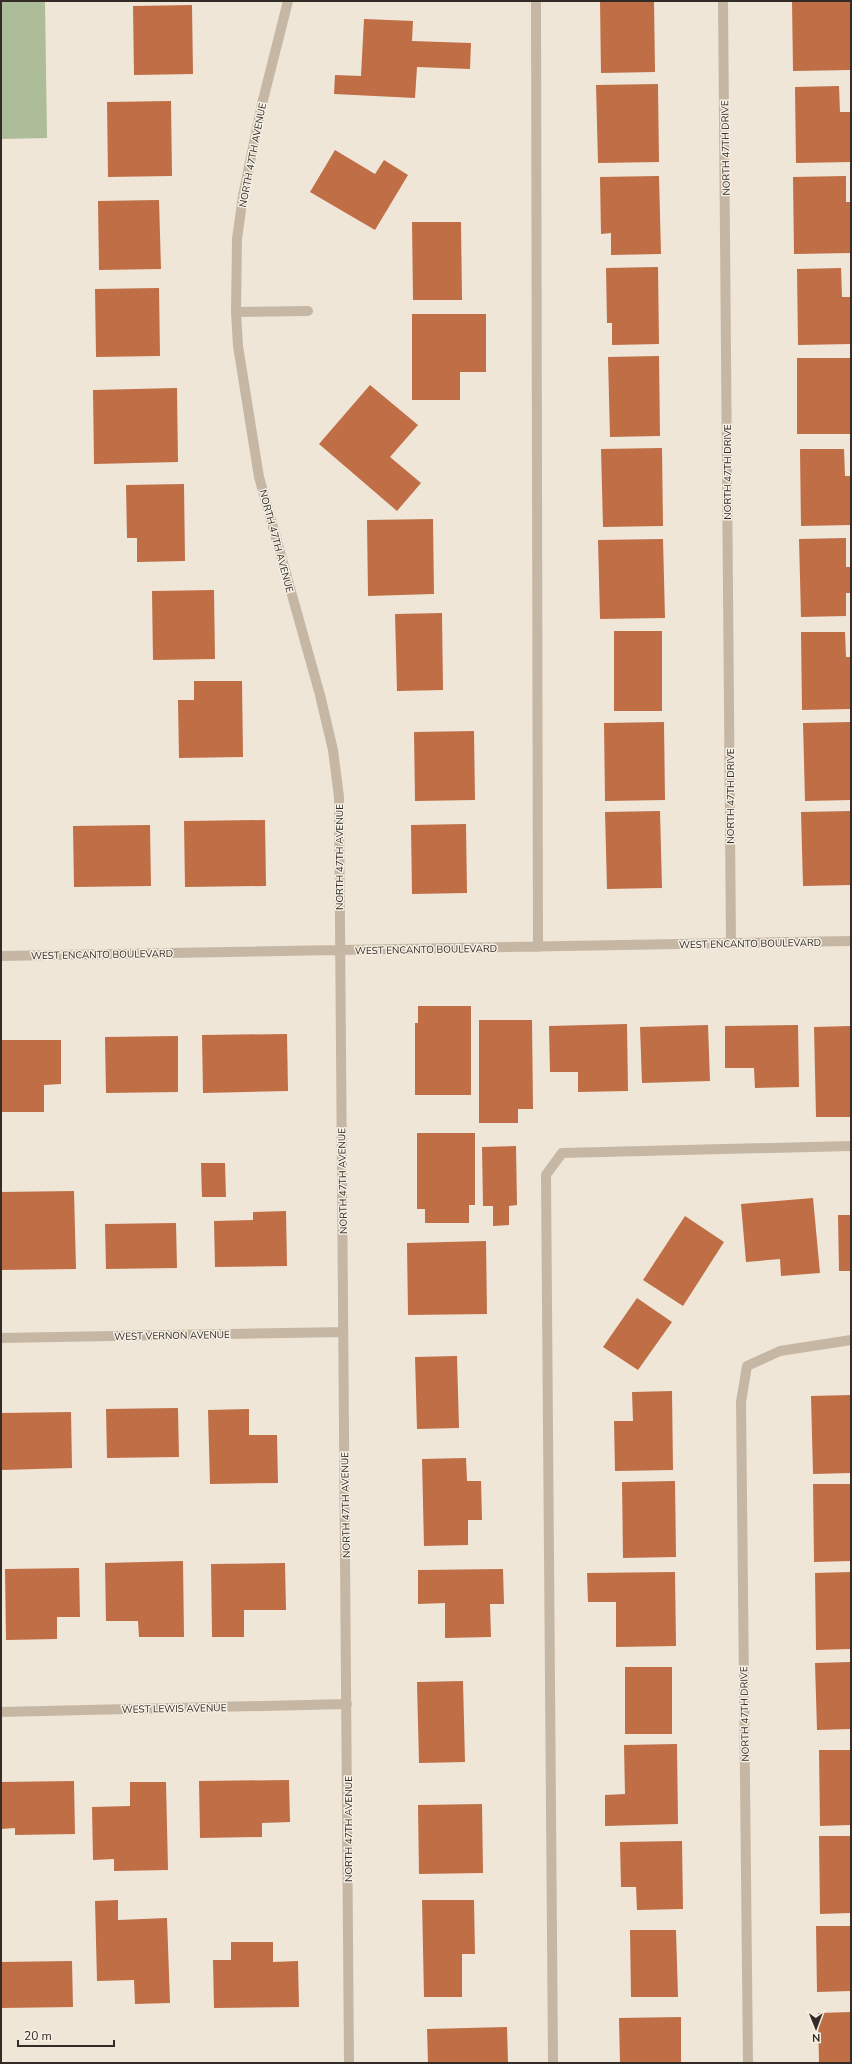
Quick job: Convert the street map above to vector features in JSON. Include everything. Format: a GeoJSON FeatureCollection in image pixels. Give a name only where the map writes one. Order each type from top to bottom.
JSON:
{"type":"FeatureCollection","features":[{"type":"Feature","properties":{"kind":"street","name":"NORTH 47TH AVENUE"},"geometry":{"type":"LineString","coordinates":[[288,1],[262,104],[243,196],[237,239],[236,312],[238,346],[259,476],[320,695],[333,750],[339,797],[349,2063]]}},
{"type":"Feature","properties":{"kind":"street"},"geometry":{"type":"LineString","coordinates":[[536,1],[538,947]]}},
{"type":"Feature","properties":{"kind":"street","name":"NORTH 47TH DRIVE"},"geometry":{"type":"LineString","coordinates":[[723,1],[731,943]]}},
{"type":"Feature","properties":{"kind":"street"},"geometry":{"type":"LineString","coordinates":[[236,312],[308,311]]}},
{"type":"Feature","properties":{"kind":"street","name":"WEST ENCANTO BOULEVARD"},"geometry":{"type":"LineString","coordinates":[[1,956],[851,941]]}},
{"type":"Feature","properties":{"kind":"street"},"geometry":{"type":"LineString","coordinates":[[553,2063],[546,1175],[562,1153],[851,1146]]}},
{"type":"Feature","properties":{"kind":"street","name":"WEST VERNON AVENUE"},"geometry":{"type":"LineString","coordinates":[[1,1338],[343,1332]]}},
{"type":"Feature","properties":{"kind":"street","name":"NORTH 47TH DRIVE"},"geometry":{"type":"LineString","coordinates":[[748,2063],[741,1410],[747,1366],[780,1351],[851,1340]]}},
{"type":"Feature","properties":{"kind":"street","name":"WEST LEWIS AVENUE"},"geometry":{"type":"LineString","coordinates":[[1,1712],[347,1704]]}},
{"type":"Feature","properties":{"kind":"green space"},"geometry":{"type":"Polygon","coordinates":[[[1,1],[45,1],[47,138],[1,139],[1,1]]]}},
{"type":"Feature","properties":{"kind":"building"},"geometry":{"type":"Polygon","coordinates":[[[600,1],[654,1],[655,72],[601,73],[600,1]]]}},
{"type":"Feature","properties":{"kind":"building"},"geometry":{"type":"Polygon","coordinates":[[[792,1],[851,1],[851,70],[793,71],[792,1]]]}},
{"type":"Feature","properties":{"kind":"building"},"geometry":{"type":"Polygon","coordinates":[[[192,5],[193,74],[134,75],[133,6],[192,5]]]}},
{"type":"Feature","properties":{"kind":"building"},"geometry":{"type":"Polygon","coordinates":[[[364,19],[413,21],[412,41],[471,43],[470,69],[417,67],[415,98],[334,94],[335,75],[361,76],[364,19]]]}},
{"type":"Feature","properties":{"kind":"building"},"geometry":{"type":"Polygon","coordinates":[[[658,84],[659,162],[598,163],[596,85],[658,84]]]}},
{"type":"Feature","properties":{"kind":"building"},"geometry":{"type":"Polygon","coordinates":[[[839,86],[840,112],[851,112],[851,162],[796,163],[795,87],[839,86]]]}},
{"type":"Feature","properties":{"kind":"building"},"geometry":{"type":"Polygon","coordinates":[[[171,101],[172,176],[108,177],[107,102],[171,101]]]}},
{"type":"Feature","properties":{"kind":"building"},"geometry":{"type":"Polygon","coordinates":[[[335,150],[375,174],[384,160],[408,175],[375,230],[310,192],[335,150]]]}},
{"type":"Feature","properties":{"kind":"building"},"geometry":{"type":"Polygon","coordinates":[[[659,176],[661,254],[611,255],[611,233],[601,234],[600,177],[659,176]]]}},
{"type":"Feature","properties":{"kind":"building"},"geometry":{"type":"Polygon","coordinates":[[[846,176],[846,202],[851,202],[851,253],[794,254],[793,177],[846,176]]]}},
{"type":"Feature","properties":{"kind":"building"},"geometry":{"type":"Polygon","coordinates":[[[159,200],[161,269],[99,270],[98,201],[159,200]]]}},
{"type":"Feature","properties":{"kind":"building"},"geometry":{"type":"Polygon","coordinates":[[[412,222],[461,222],[462,300],[413,300],[412,222]]]}},
{"type":"Feature","properties":{"kind":"building"},"geometry":{"type":"Polygon","coordinates":[[[658,267],[659,344],[612,345],[612,323],[607,323],[606,268],[658,267]]]}},
{"type":"Feature","properties":{"kind":"building"},"geometry":{"type":"Polygon","coordinates":[[[841,268],[842,297],[851,297],[851,344],[798,345],[797,269],[841,268]]]}},
{"type":"Feature","properties":{"kind":"building"},"geometry":{"type":"Polygon","coordinates":[[[159,288],[160,356],[96,357],[95,289],[159,288]]]}},
{"type":"Feature","properties":{"kind":"building"},"geometry":{"type":"Polygon","coordinates":[[[412,314],[486,314],[486,372],[460,372],[460,400],[412,400],[412,314]]]}},
{"type":"Feature","properties":{"kind":"building"},"geometry":{"type":"Polygon","coordinates":[[[659,356],[660,436],[610,437],[608,357],[659,356]]]}},
{"type":"Feature","properties":{"kind":"building"},"geometry":{"type":"Polygon","coordinates":[[[797,358],[851,358],[851,434],[797,434],[797,358]]]}},
{"type":"Feature","properties":{"kind":"building"},"geometry":{"type":"Polygon","coordinates":[[[370,385],[418,425],[390,457],[421,483],[397,511],[319,444],[370,385]]]}},
{"type":"Feature","properties":{"kind":"building"},"geometry":{"type":"Polygon","coordinates":[[[177,388],[178,462],[94,464],[93,390],[177,388]]]}},
{"type":"Feature","properties":{"kind":"building"},"geometry":{"type":"Polygon","coordinates":[[[662,448],[663,526],[603,527],[601,449],[662,448]]]}},
{"type":"Feature","properties":{"kind":"building"},"geometry":{"type":"Polygon","coordinates":[[[800,449],[844,449],[845,476],[851,476],[851,525],[801,526],[800,449]]]}},
{"type":"Feature","properties":{"kind":"building"},"geometry":{"type":"Polygon","coordinates":[[[184,484],[185,561],[137,562],[137,538],[127,538],[126,485],[184,484]]]}},
{"type":"Feature","properties":{"kind":"building"},"geometry":{"type":"Polygon","coordinates":[[[433,519],[434,594],[368,596],[367,520],[433,519]]]}},
{"type":"Feature","properties":{"kind":"building"},"geometry":{"type":"Polygon","coordinates":[[[846,538],[846,567],[851,567],[851,593],[846,593],[846,616],[801,617],[799,539],[846,538]]]}},
{"type":"Feature","properties":{"kind":"building"},"geometry":{"type":"Polygon","coordinates":[[[663,539],[665,618],[600,619],[598,540],[663,539]]]}},
{"type":"Feature","properties":{"kind":"building"},"geometry":{"type":"Polygon","coordinates":[[[214,590],[215,659],[153,660],[152,591],[214,590]]]}},
{"type":"Feature","properties":{"kind":"building"},"geometry":{"type":"Polygon","coordinates":[[[442,613],[443,690],[397,691],[395,614],[442,613]]]}},
{"type":"Feature","properties":{"kind":"building"},"geometry":{"type":"Polygon","coordinates":[[[614,631],[662,631],[662,711],[614,711],[614,631]]]}},
{"type":"Feature","properties":{"kind":"building"},"geometry":{"type":"Polygon","coordinates":[[[801,632],[845,632],[846,657],[851,657],[851,709],[802,710],[801,632]]]}},
{"type":"Feature","properties":{"kind":"building"},"geometry":{"type":"Polygon","coordinates":[[[194,681],[242,681],[243,757],[179,758],[178,700],[194,700],[194,681]]]}},
{"type":"Feature","properties":{"kind":"building"},"geometry":{"type":"Polygon","coordinates":[[[664,722],[665,800],[605,801],[604,723],[664,722]]]}},
{"type":"Feature","properties":{"kind":"building"},"geometry":{"type":"Polygon","coordinates":[[[851,722],[851,800],[805,801],[803,723],[851,722]]]}},
{"type":"Feature","properties":{"kind":"building"},"geometry":{"type":"Polygon","coordinates":[[[474,731],[475,800],[415,801],[414,732],[474,731]]]}},
{"type":"Feature","properties":{"kind":"building"},"geometry":{"type":"Polygon","coordinates":[[[660,811],[662,888],[607,889],[605,812],[660,811]]]}},
{"type":"Feature","properties":{"kind":"building"},"geometry":{"type":"Polygon","coordinates":[[[851,811],[851,885],[803,886],[801,812],[851,811]]]}},
{"type":"Feature","properties":{"kind":"building"},"geometry":{"type":"Polygon","coordinates":[[[265,820],[266,886],[185,887],[184,821],[265,820]]]}},
{"type":"Feature","properties":{"kind":"building"},"geometry":{"type":"Polygon","coordinates":[[[466,824],[467,893],[412,894],[411,825],[466,824]]]}},
{"type":"Feature","properties":{"kind":"building"},"geometry":{"type":"Polygon","coordinates":[[[150,825],[151,886],[74,887],[73,826],[150,825]]]}},
{"type":"Feature","properties":{"kind":"building"},"geometry":{"type":"Polygon","coordinates":[[[418,1006],[471,1006],[471,1095],[415,1095],[415,1023],[418,1023],[418,1006]]]}},
{"type":"Feature","properties":{"kind":"building"},"geometry":{"type":"Polygon","coordinates":[[[479,1020],[532,1020],[533,1109],[518,1109],[518,1123],[479,1123],[479,1020]]]}},
{"type":"Feature","properties":{"kind":"building"},"geometry":{"type":"Polygon","coordinates":[[[627,1024],[628,1091],[578,1092],[578,1072],[550,1072],[549,1026],[627,1024]]]}},
{"type":"Feature","properties":{"kind":"building"},"geometry":{"type":"Polygon","coordinates":[[[708,1025],[710,1081],[642,1083],[640,1027],[708,1025]]]}},
{"type":"Feature","properties":{"kind":"building"},"geometry":{"type":"Polygon","coordinates":[[[798,1025],[799,1087],[755,1088],[754,1068],[725,1068],[725,1026],[798,1025]]]}},
{"type":"Feature","properties":{"kind":"building"},"geometry":{"type":"Polygon","coordinates":[[[851,1026],[851,1117],[816,1117],[814,1027],[851,1026]]]}},
{"type":"Feature","properties":{"kind":"building"},"geometry":{"type":"Polygon","coordinates":[[[287,1034],[288,1091],[203,1093],[202,1035],[287,1034]]]}},
{"type":"Feature","properties":{"kind":"building"},"geometry":{"type":"Polygon","coordinates":[[[178,1036],[178,1092],[106,1093],[105,1037],[178,1036]]]}},
{"type":"Feature","properties":{"kind":"building"},"geometry":{"type":"Polygon","coordinates":[[[1,1040],[61,1040],[61,1084],[44,1085],[44,1112],[1,1112],[1,1040]]]}},
{"type":"Feature","properties":{"kind":"building"},"geometry":{"type":"Polygon","coordinates":[[[417,1133],[475,1133],[475,1205],[469,1205],[469,1223],[425,1223],[425,1209],[417,1209],[417,1133]]]}},
{"type":"Feature","properties":{"kind":"building"},"geometry":{"type":"Polygon","coordinates":[[[516,1146],[517,1205],[509,1206],[509,1225],[493,1226],[493,1206],[483,1206],[482,1147],[516,1146]]]}},
{"type":"Feature","properties":{"kind":"building"},"geometry":{"type":"Polygon","coordinates":[[[201,1163],[225,1163],[226,1197],[202,1197],[201,1163]]]}},
{"type":"Feature","properties":{"kind":"building"},"geometry":{"type":"Polygon","coordinates":[[[74,1191],[76,1269],[1,1270],[1,1192],[74,1191]]]}},
{"type":"Feature","properties":{"kind":"building"},"geometry":{"type":"Polygon","coordinates":[[[813,1198],[820,1273],[781,1276],[780,1259],[746,1262],[741,1204],[813,1198]]]}},
{"type":"Feature","properties":{"kind":"building"},"geometry":{"type":"Polygon","coordinates":[[[286,1211],[287,1266],[215,1267],[214,1221],[253,1220],[253,1212],[286,1211]]]}},
{"type":"Feature","properties":{"kind":"building"},"geometry":{"type":"Polygon","coordinates":[[[838,1215],[851,1215],[851,1271],[839,1271],[838,1215]]]}},
{"type":"Feature","properties":{"kind":"building"},"geometry":{"type":"Polygon","coordinates":[[[685,1216],[724,1242],[683,1306],[643,1280],[685,1216]]]}},
{"type":"Feature","properties":{"kind":"building"},"geometry":{"type":"Polygon","coordinates":[[[176,1223],[177,1268],[106,1269],[105,1224],[176,1223]]]}},
{"type":"Feature","properties":{"kind":"building"},"geometry":{"type":"Polygon","coordinates":[[[486,1241],[487,1314],[408,1315],[407,1243],[486,1241]]]}},
{"type":"Feature","properties":{"kind":"building"},"geometry":{"type":"Polygon","coordinates":[[[637,1298],[672,1322],[638,1370],[603,1347],[637,1298]]]}},
{"type":"Feature","properties":{"kind":"building"},"geometry":{"type":"Polygon","coordinates":[[[457,1356],[459,1428],[417,1429],[415,1357],[457,1356]]]}},
{"type":"Feature","properties":{"kind":"building"},"geometry":{"type":"Polygon","coordinates":[[[672,1391],[673,1470],[615,1471],[614,1421],[633,1421],[632,1392],[672,1391]]]}},
{"type":"Feature","properties":{"kind":"building"},"geometry":{"type":"Polygon","coordinates":[[[851,1395],[851,1473],[813,1474],[811,1396],[851,1395]]]}},
{"type":"Feature","properties":{"kind":"building"},"geometry":{"type":"Polygon","coordinates":[[[178,1408],[179,1457],[107,1458],[106,1409],[178,1408]]]}},
{"type":"Feature","properties":{"kind":"building"},"geometry":{"type":"Polygon","coordinates":[[[249,1409],[249,1435],[277,1435],[278,1483],[210,1484],[208,1410],[249,1409]]]}},
{"type":"Feature","properties":{"kind":"building"},"geometry":{"type":"Polygon","coordinates":[[[71,1412],[72,1468],[1,1470],[1,1413],[71,1412]]]}},
{"type":"Feature","properties":{"kind":"building"},"geometry":{"type":"Polygon","coordinates":[[[466,1458],[467,1481],[481,1481],[482,1520],[468,1520],[468,1545],[424,1546],[422,1459],[466,1458]]]}},
{"type":"Feature","properties":{"kind":"building"},"geometry":{"type":"Polygon","coordinates":[[[675,1481],[676,1557],[623,1558],[622,1482],[675,1481]]]}},
{"type":"Feature","properties":{"kind":"building"},"geometry":{"type":"Polygon","coordinates":[[[813,1484],[851,1484],[851,1561],[814,1562],[813,1484]]]}},
{"type":"Feature","properties":{"kind":"building"},"geometry":{"type":"Polygon","coordinates":[[[183,1561],[184,1637],[139,1637],[138,1621],[106,1621],[105,1563],[183,1561]]]}},
{"type":"Feature","properties":{"kind":"building"},"geometry":{"type":"Polygon","coordinates":[[[285,1563],[286,1610],[244,1610],[244,1637],[212,1637],[211,1564],[285,1563]]]}},
{"type":"Feature","properties":{"kind":"building"},"geometry":{"type":"Polygon","coordinates":[[[79,1568],[80,1617],[57,1617],[57,1639],[6,1640],[5,1569],[79,1568]]]}},
{"type":"Feature","properties":{"kind":"building"},"geometry":{"type":"Polygon","coordinates":[[[503,1569],[504,1604],[490,1604],[491,1637],[445,1638],[445,1603],[418,1604],[418,1570],[503,1569]]]}},
{"type":"Feature","properties":{"kind":"building"},"geometry":{"type":"Polygon","coordinates":[[[675,1572],[676,1646],[616,1647],[616,1602],[588,1602],[587,1573],[675,1572]]]}},
{"type":"Feature","properties":{"kind":"building"},"geometry":{"type":"Polygon","coordinates":[[[851,1572],[851,1649],[816,1650],[815,1573],[851,1572]]]}},
{"type":"Feature","properties":{"kind":"building"},"geometry":{"type":"Polygon","coordinates":[[[851,1662],[851,1729],[817,1730],[815,1663],[851,1662]]]}},
{"type":"Feature","properties":{"kind":"building"},"geometry":{"type":"Polygon","coordinates":[[[625,1667],[672,1667],[672,1734],[625,1734],[625,1667]]]}},
{"type":"Feature","properties":{"kind":"building"},"geometry":{"type":"Polygon","coordinates":[[[463,1681],[465,1762],[419,1763],[417,1682],[463,1681]]]}},
{"type":"Feature","properties":{"kind":"building"},"geometry":{"type":"Polygon","coordinates":[[[677,1744],[678,1824],[605,1826],[605,1795],[625,1794],[624,1745],[677,1744]]]}},
{"type":"Feature","properties":{"kind":"building"},"geometry":{"type":"Polygon","coordinates":[[[819,1750],[851,1750],[851,1825],[820,1826],[819,1750]]]}},
{"type":"Feature","properties":{"kind":"building"},"geometry":{"type":"Polygon","coordinates":[[[289,1780],[290,1822],[262,1823],[262,1837],[200,1838],[199,1781],[289,1780]]]}},
{"type":"Feature","properties":{"kind":"building"},"geometry":{"type":"Polygon","coordinates":[[[74,1781],[75,1834],[15,1835],[15,1828],[1,1829],[1,1782],[74,1781]]]}},
{"type":"Feature","properties":{"kind":"building"},"geometry":{"type":"Polygon","coordinates":[[[130,1782],[166,1782],[168,1870],[114,1871],[114,1859],[93,1860],[92,1807],[130,1806],[130,1782]]]}},
{"type":"Feature","properties":{"kind":"building"},"geometry":{"type":"Polygon","coordinates":[[[482,1804],[483,1873],[419,1874],[418,1805],[482,1804]]]}},
{"type":"Feature","properties":{"kind":"building"},"geometry":{"type":"Polygon","coordinates":[[[819,1836],[851,1836],[851,1913],[820,1914],[819,1836]]]}},
{"type":"Feature","properties":{"kind":"building"},"geometry":{"type":"Polygon","coordinates":[[[682,1841],[683,1909],[637,1910],[636,1887],[621,1887],[620,1842],[682,1841]]]}},
{"type":"Feature","properties":{"kind":"building"},"geometry":{"type":"Polygon","coordinates":[[[118,1900],[118,1920],[167,1918],[170,2003],[135,2004],[134,1980],[97,1981],[95,1901],[118,1900]]]}},
{"type":"Feature","properties":{"kind":"building"},"geometry":{"type":"Polygon","coordinates":[[[422,1900],[474,1900],[475,1954],[462,1954],[462,1997],[424,1997],[422,1900]]]}},
{"type":"Feature","properties":{"kind":"building"},"geometry":{"type":"Polygon","coordinates":[[[816,1926],[851,1926],[851,1991],[817,1992],[816,1926]]]}},
{"type":"Feature","properties":{"kind":"building"},"geometry":{"type":"Polygon","coordinates":[[[630,1930],[676,1930],[678,1997],[631,1997],[630,1930]]]}},
{"type":"Feature","properties":{"kind":"building"},"geometry":{"type":"Polygon","coordinates":[[[231,1942],[273,1942],[273,1962],[298,1961],[299,2007],[214,2008],[213,1960],[231,1960],[231,1942]]]}},
{"type":"Feature","properties":{"kind":"building"},"geometry":{"type":"Polygon","coordinates":[[[72,1961],[73,2007],[1,2008],[1,1962],[72,1961]]]}},
{"type":"Feature","properties":{"kind":"building"},"geometry":{"type":"Polygon","coordinates":[[[851,2012],[851,2063],[819,2063],[818,2013],[851,2012]]]}},
{"type":"Feature","properties":{"kind":"building"},"geometry":{"type":"Polygon","coordinates":[[[681,2017],[681,2063],[620,2063],[619,2018],[681,2017]]]}},
{"type":"Feature","properties":{"kind":"building"},"geometry":{"type":"Polygon","coordinates":[[[507,2027],[508,2063],[428,2063],[427,2029],[507,2027]]]}}]}
